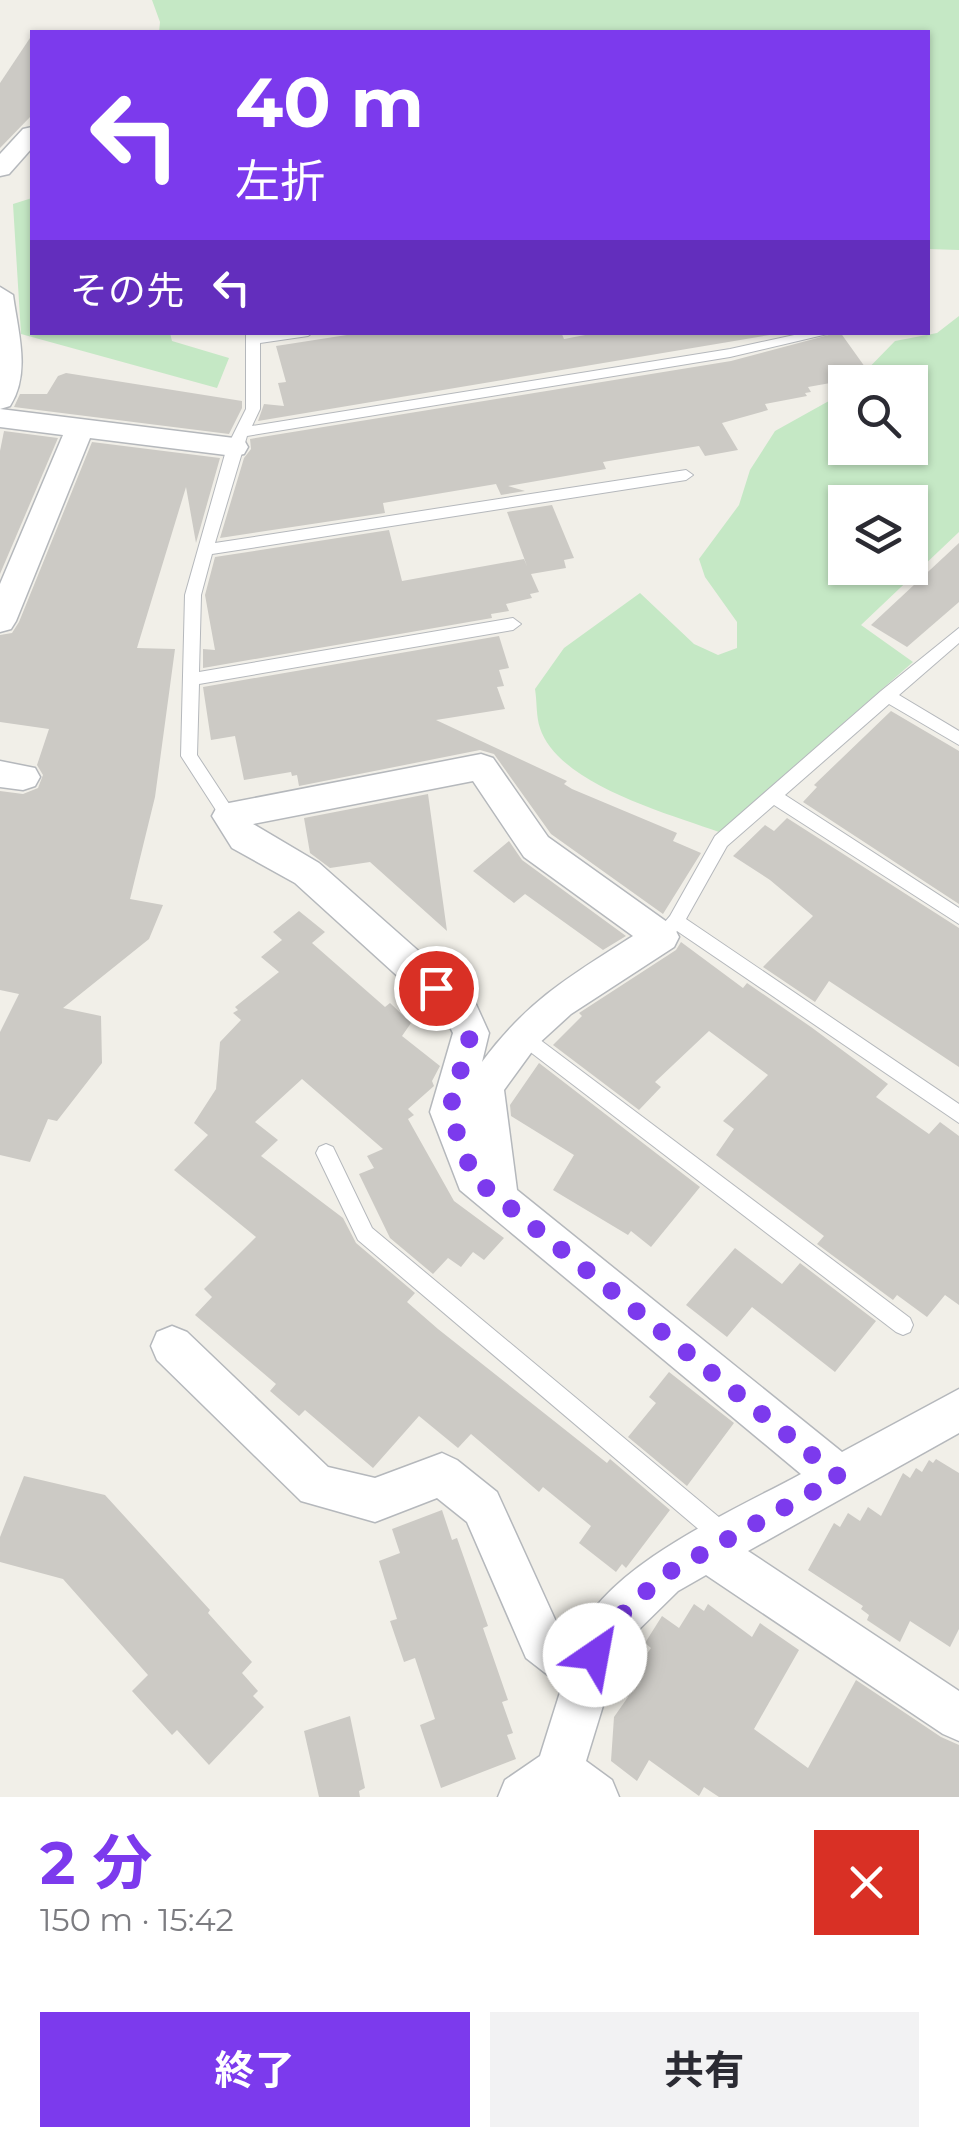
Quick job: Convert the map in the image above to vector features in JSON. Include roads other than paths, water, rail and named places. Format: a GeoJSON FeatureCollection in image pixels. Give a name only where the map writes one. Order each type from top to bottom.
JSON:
{"type":"FeatureCollection","features":[{"type":"Feature","properties":{"kind":"street"},"geometry":{"type":"LineString","coordinates":[[0,169],[30,136]]}},
{"type":"Feature","properties":{"kind":"street"},"geometry":{"type":"LineString","coordinates":[[0,295],[8,374],[0,400]]}},
{"type":"Feature","properties":{"kind":"street"},"geometry":{"type":"LineString","coordinates":[[0,418],[238,439]]}},
{"type":"Feature","properties":{"kind":"street"},"geometry":{"type":"LineString","coordinates":[[0,621],[80,428]]}},
{"type":"Feature","properties":{"kind":"street"},"geometry":{"type":"LineString","coordinates":[[499,1198],[484,1088],[523,1034],[558,1003],[669,929],[536,847],[481,767],[229,816],[244,838],[307,873],[461,1010],[471,1033],[449,1112],[474,1178],[839,1477]]}},
{"type":"Feature","properties":{"kind":"street"},"geometry":{"type":"LineString","coordinates":[[172,1346],[316,1486],[375,1500],[442,1475],[482,1507],[542,1642],[588,1677]]}},
{"type":"Feature","properties":{"kind":"street"},"geometry":{"type":"LineString","coordinates":[[559,1788],[602,1634],[662,1576],[839,1477],[952,1422]]}},
{"type":"Feature","properties":{"kind":"street"},"geometry":{"type":"LineString","coordinates":[[717,1544],[959,1718]]}},
{"type":"Feature","properties":{"kind":"lane"},"geometry":{"type":"LineString","coordinates":[[238,439],[816,335]]}},
{"type":"Feature","properties":{"kind":"lane"},"geometry":{"type":"LineString","coordinates":[[229,816],[189,756],[193,595],[238,439],[253,409],[253,336]]}},
{"type":"Feature","properties":{"kind":"lane"},"geometry":{"type":"LineString","coordinates":[[205,550],[686,475]]}},
{"type":"Feature","properties":{"kind":"lane"},"geometry":{"type":"LineString","coordinates":[[191,679],[514,624]]}},
{"type":"Feature","properties":{"kind":"lane"},"geometry":{"type":"LineString","coordinates":[[959,634],[720,841],[669,929],[959,1115]]}},
{"type":"Feature","properties":{"kind":"lane"},"geometry":{"type":"LineString","coordinates":[[887,695],[959,739]]}},
{"type":"Feature","properties":{"kind":"lane"},"geometry":{"type":"LineString","coordinates":[[771,795],[959,918]]}},
{"type":"Feature","properties":{"kind":"lane"},"geometry":{"type":"LineString","coordinates":[[523,1034],[903,1324]]}},
{"type":"Feature","properties":{"kind":"lane"},"geometry":{"type":"LineString","coordinates":[[326,1152],[364,1234],[717,1544]]}}]}
